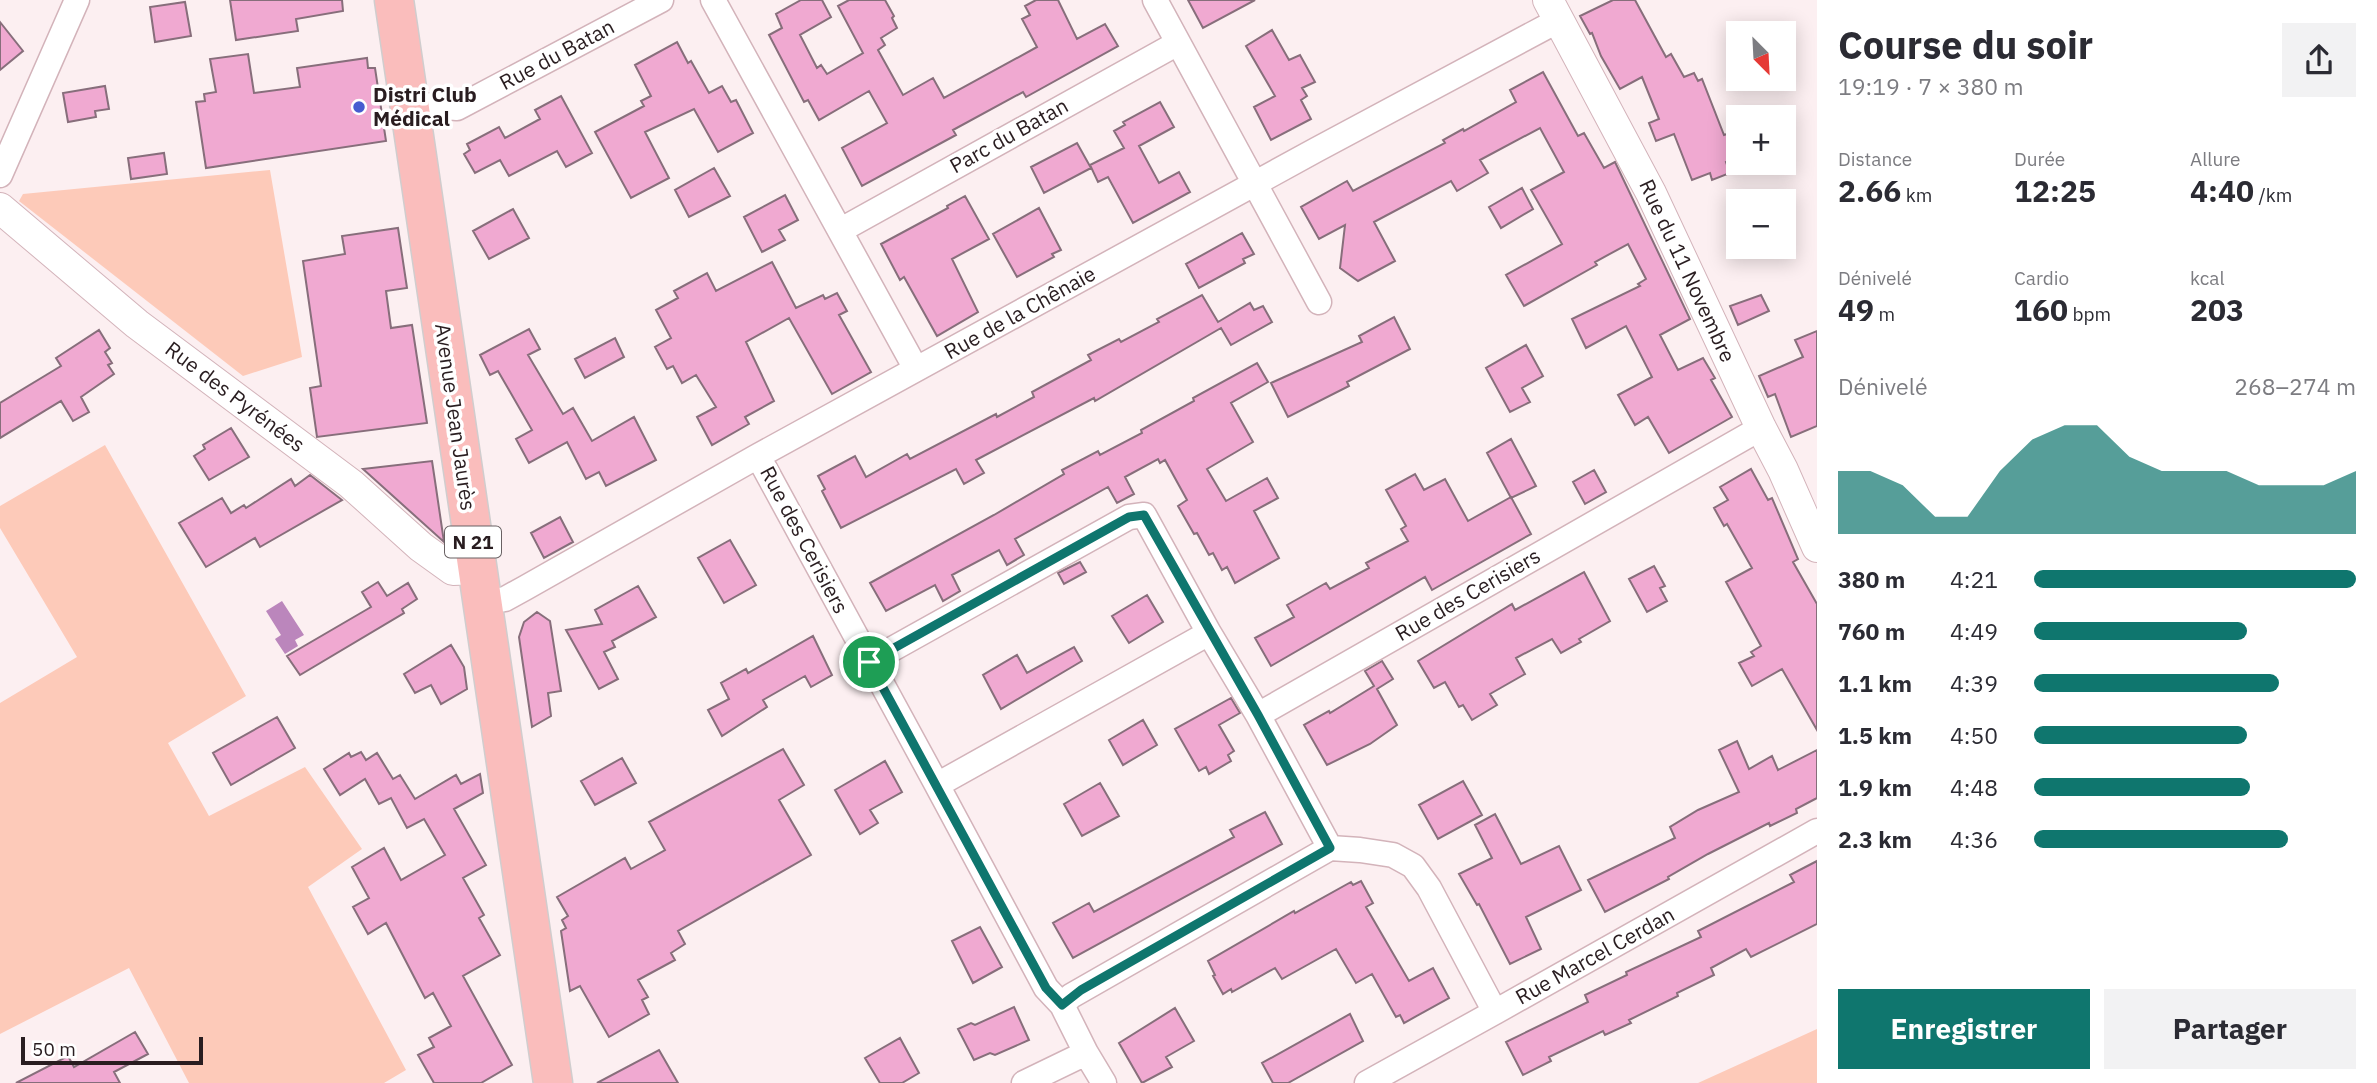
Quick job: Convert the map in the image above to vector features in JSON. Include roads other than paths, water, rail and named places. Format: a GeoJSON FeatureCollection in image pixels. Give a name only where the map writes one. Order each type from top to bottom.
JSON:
{"type":"FeatureCollection","features":[{"type":"Feature","properties":{"kind":"main road","name":"Avenue Jean Jaurès"},"geometry":{"type":"LineString","coordinates":[[394,0],[553,1083]]}},
{"type":"Feature","properties":{"kind":"street"},"geometry":{"type":"LineString","coordinates":[[0,175],[77,0]]}},
{"type":"Feature","properties":{"kind":"street","name":"Rue du Batan"},"geometry":{"type":"LineString","coordinates":[[410,104],[457,108],[661,0]]}},
{"type":"Feature","properties":{"kind":"street"},"geometry":{"type":"LineString","coordinates":[[713,0],[916,369]]}},
{"type":"Feature","properties":{"kind":"street"},"geometry":{"type":"LineString","coordinates":[[1155,0],[1319,302]]}},
{"type":"Feature","properties":{"kind":"street","name":"Rue de la Chênaie"},"geometry":{"type":"LineString","coordinates":[[479,586],[505,599],[758,456],[1255,184],[1554,10]]}},
{"type":"Feature","properties":{"kind":"street","name":"Rue du 11 Novembre"},"geometry":{"type":"LineString","coordinates":[[1554,10],[1651,192],[1817,547]]}},
{"type":"Feature","properties":{"kind":"street","name":"Parc du Batan"},"geometry":{"type":"LineString","coordinates":[[841,230],[1178,43]]}},
{"type":"Feature","properties":{"kind":"street","name":"Rue des Pyrénées"},"geometry":{"type":"LineString","coordinates":[[0,208],[137,324],[351,484],[421,547],[479,586]]}},
{"type":"Feature","properties":{"kind":"street","name":"Rue des Cerisiers"},"geometry":{"type":"LineString","coordinates":[[1258,715],[1761,428]]}},
{"type":"Feature","properties":{"kind":"street","name":"Rue des Cerisiers"},"geometry":{"type":"LineString","coordinates":[[758,456],[1046,988],[1062,1005]]}},
{"type":"Feature","properties":{"kind":"street"},"geometry":{"type":"LineString","coordinates":[[869,662],[1129,517],[1144,515],[1258,715],[1330,848],[1081,990],[1062,1005],[1104,1083]]}},
{"type":"Feature","properties":{"kind":"street"},"geometry":{"type":"LineString","coordinates":[[937,785],[1209,633]]}},
{"type":"Feature","properties":{"kind":"street","name":"Rue Marcel Cerdan"},"geometry":{"type":"LineString","coordinates":[[1330,848],[1393,855],[1413,866],[1429,888],[1495,1012],[1817,831]]}},
{"type":"Feature","properties":{"kind":"street"},"geometry":{"type":"LineString","coordinates":[[1367,1083],[1495,1012]]}},
{"type":"Feature","properties":{"kind":"street"},"geometry":{"type":"LineString","coordinates":[[1024,1083],[1086,1053]]}},
{"type":"Feature","properties":{"kind":"place","name":"Distri Club Médical"},"geometry":{"type":"Point","coordinates":[359,107]}}]}
